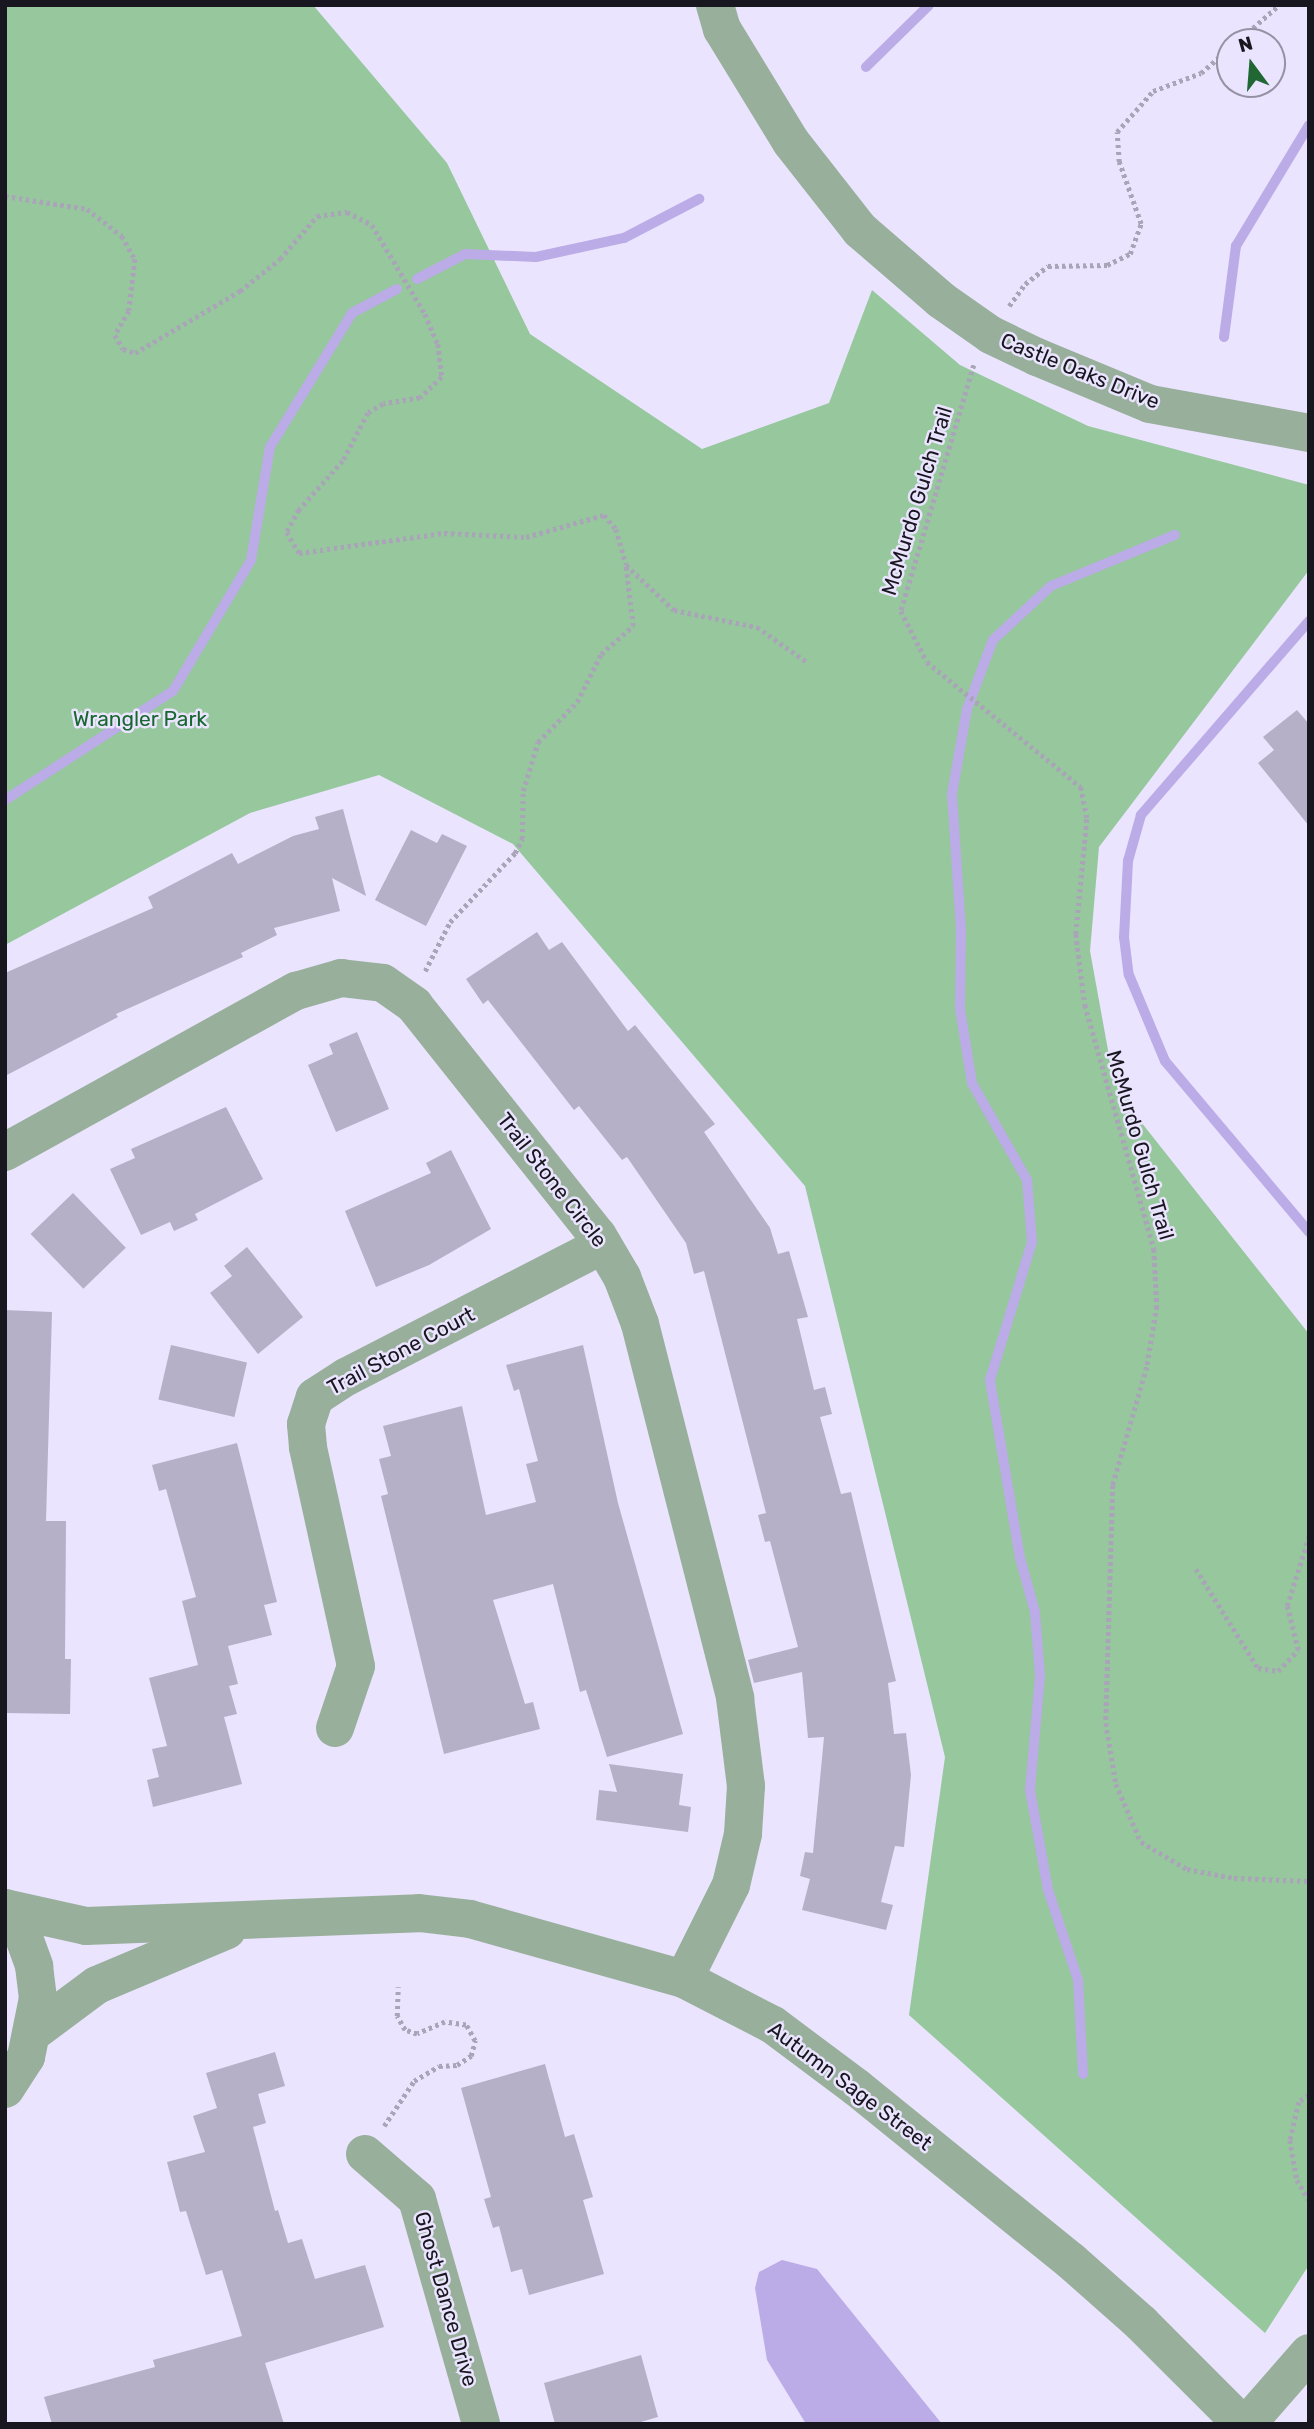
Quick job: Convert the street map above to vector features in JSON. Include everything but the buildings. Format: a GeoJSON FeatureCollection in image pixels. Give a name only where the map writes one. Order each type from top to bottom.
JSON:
{"type":"FeatureCollection","features":[{"type":"Feature","properties":{"kind":"street","name":"Castle Oaks Drive"},"geometry":{"type":"LineString","coordinates":[[715,5],[722,29],[791,142],[860,230],[941,300],[991,334],[1037,357],[1150,404],[1309,433]]}},
{"type":"Feature","properties":{"kind":"street","name":"Trail Stone Circle"},"geometry":{"type":"LineString","coordinates":[[5,1152],[296,991],[341,978],[383,983],[414,1005],[603,1245],[640,1324],[735,1698],[746,1786],[743,1834],[731,1885],[684,1979]]}},
{"type":"Feature","properties":{"kind":"street","name":"Trail Stone Court"},"geometry":{"type":"LineString","coordinates":[[335,1728],[356,1666],[308,1447],[306,1424],[315,1397],[346,1377],[603,1245]]}},
{"type":"Feature","properties":{"kind":"street","name":"Autumn Sage Street"},"geometry":{"type":"LineString","coordinates":[[5,1908],[86,1926],[247,1922],[384,1913],[470,1919],[684,1979],[773,2025],[867,2095],[1071,2262],[1141,2323],[1244,2424]]}},
{"type":"Feature","properties":{"kind":"street"},"geometry":{"type":"LineString","coordinates":[[5,1908],[23,1935],[34,1965],[38,1998],[35,2031],[26,2057],[5,2089]]}},
{"type":"Feature","properties":{"kind":"street","name":"Autumn Sage Street"},"geometry":{"type":"LineString","coordinates":[[35,2031],[97,1984],[247,1922]]}},
{"type":"Feature","properties":{"kind":"street","name":"Ghost Dance Drive"},"geometry":{"type":"LineString","coordinates":[[365,2154],[417,2199],[481,2424]]}},
{"type":"Feature","properties":{"kind":"street"},"geometry":{"type":"LineString","coordinates":[[1244,2424],[1309,2353]]}},
{"type":"Feature","properties":{"kind":"path"},"geometry":{"type":"LineString","coordinates":[[1253,28],[1279,5]]}},
{"type":"Feature","properties":{"kind":"path"},"geometry":{"type":"LineString","coordinates":[[1005,312],[1025,284],[1048,266],[1107,265],[1130,254],[1141,224],[1119,162],[1117,132],[1153,91],[1201,73],[1216,60]]}},
{"type":"Feature","properties":{"kind":"path"},"geometry":{"type":"LineString","coordinates":[[5,196],[87,209],[122,236],[135,259],[129,311],[115,335],[123,349],[135,354],[240,292],[280,258],[317,216],[347,212],[362,218],[381,238],[384,250],[425,314],[438,344],[442,377],[420,397],[383,404],[368,414],[343,461],[299,510],[287,532],[290,544],[299,553],[444,533],[526,537],[604,515],[615,529],[626,565],[633,626],[601,654],[577,702],[538,742],[523,791],[522,839],[515,853],[450,922],[424,972]]}},
{"type":"Feature","properties":{"kind":"path","name":"McMurdo Gulch Trail"},"geometry":{"type":"LineString","coordinates":[[975,362],[901,611],[927,662],[1081,787],[1087,819],[1076,934],[1085,1005],[1154,1250],[1157,1306],[1147,1367],[1112,1485],[1106,1723],[1116,1784],[1141,1842],[1187,1869],[1234,1878],[1309,1881]]}},
{"type":"Feature","properties":{"kind":"path"},"geometry":{"type":"LineString","coordinates":[[626,565],[674,610],[757,627],[807,663]]}},
{"type":"Feature","properties":{"kind":"path"},"geometry":{"type":"LineString","coordinates":[[1195,1569],[1258,1668],[1278,1671],[1297,1650],[1287,1606],[1309,1536]]}},
{"type":"Feature","properties":{"kind":"path"},"geometry":{"type":"LineString","coordinates":[[365,2154],[414,2081],[439,2066],[457,2065],[471,2056],[475,2041],[466,2025],[445,2022],[417,2034],[405,2030],[397,2016],[398,1987]]}},
{"type":"Feature","properties":{"kind":"path"},"geometry":{"type":"LineString","coordinates":[[1309,2095],[1299,2102],[1290,2140],[1297,2180],[1309,2200]]}},
{"type":"Feature","properties":{"kind":"green space","name":"Wrangler Park"},"geometry":{"type":"Polygon","coordinates":[[[5,5],[313,5],[447,163],[530,334],[702,449],[829,403],[872,290],[960,365],[1088,426],[1309,485],[1309,570],[1099,847],[1090,951],[1110,1061],[1141,1122],[1309,1334],[1309,2265],[1265,2333],[909,2015],[945,1757],[805,1186],[513,844],[379,775],[250,813],[5,945],[5,5]]]}},
{"type":"Feature","properties":{"kind":"shaded area"},"geometry":{"type":"Polygon","coordinates":[[[782,2260],[817,2269],[942,2424],[806,2424],[767,2360],[755,2288],[759,2272],[782,2260]]]}},
{"type":"Feature","properties":{"kind":"waterway"},"geometry":{"type":"LineString","coordinates":[[866,67],[929,5]]}},
{"type":"Feature","properties":{"kind":"waterway"},"geometry":{"type":"LineString","coordinates":[[1224,337],[1236,246],[1309,125]]}},
{"type":"Feature","properties":{"kind":"waterway"},"geometry":{"type":"LineString","coordinates":[[417,279],[465,254],[536,257],[624,238],[699,199]]}},
{"type":"Feature","properties":{"kind":"waterway"},"geometry":{"type":"LineString","coordinates":[[5,800],[173,691],[251,560],[270,447],[352,313],[397,289]]}},
{"type":"Feature","properties":{"kind":"waterway"},"geometry":{"type":"LineString","coordinates":[[1083,2074],[1078,1980],[1048,1890],[1030,1790],[1040,1676],[1035,1612],[1020,1558],[990,1380],[1032,1242],[1027,1180],[972,1083],[960,1009],[961,930],[952,794],[967,709],[993,640],[1051,586],[1175,535]]}},
{"type":"Feature","properties":{"kind":"waterway"},"geometry":{"type":"LineString","coordinates":[[1309,621],[1141,815],[1128,861],[1124,937],[1129,975],[1165,1061],[1309,1232]]}}]}
